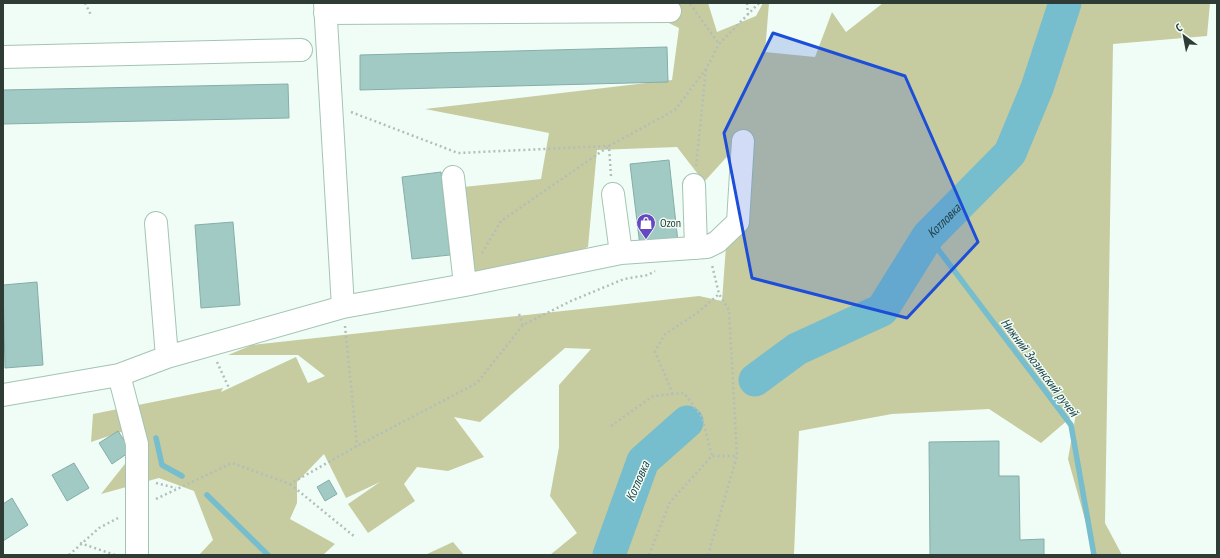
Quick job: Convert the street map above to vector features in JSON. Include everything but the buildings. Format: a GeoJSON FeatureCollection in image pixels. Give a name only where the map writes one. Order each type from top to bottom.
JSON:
{"type":"FeatureCollection","features":[{"type":"Feature","properties":{"kind":"lane"},"geometry":{"type":"LineString","coordinates":[[343,307],[325,8],[679,7]]}},
{"type":"Feature","properties":{"kind":"lane"},"geometry":{"type":"LineString","coordinates":[[3,57],[301,50]]}},
{"type":"Feature","properties":{"kind":"lane"},"geometry":{"type":"LineString","coordinates":[[3,395],[119,375],[167,357],[343,307],[465,285],[621,253],[702,248],[717,242],[738,222],[743,141]]}},
{"type":"Feature","properties":{"kind":"lane"},"geometry":{"type":"LineString","coordinates":[[453,177],[465,285]]}},
{"type":"Feature","properties":{"kind":"lane"},"geometry":{"type":"LineString","coordinates":[[694,185],[702,248]]}},
{"type":"Feature","properties":{"kind":"lane"},"geometry":{"type":"LineString","coordinates":[[613,194],[621,253]]}},
{"type":"Feature","properties":{"kind":"lane"},"geometry":{"type":"LineString","coordinates":[[156,223],[167,357]]}},
{"type":"Feature","properties":{"kind":"lane"},"geometry":{"type":"LineString","coordinates":[[119,375],[137,444],[137,555]]}},
{"type":"Feature","properties":{"kind":"path"},"geometry":{"type":"LineString","coordinates":[[84,3],[91,15]]}},
{"type":"Feature","properties":{"kind":"path"},"geometry":{"type":"LineString","coordinates":[[747,3],[748,16]]}},
{"type":"Feature","properties":{"kind":"path"},"geometry":{"type":"LineString","coordinates":[[463,261],[480,257],[501,221],[609,146],[675,110],[706,69],[719,44],[748,16],[758,3]]}},
{"type":"Feature","properties":{"kind":"path"},"geometry":{"type":"LineString","coordinates":[[679,7],[719,44]]}},
{"type":"Feature","properties":{"kind":"path"},"geometry":{"type":"LineString","coordinates":[[694,185],[706,69]]}},
{"type":"Feature","properties":{"kind":"path"},"geometry":{"type":"LineString","coordinates":[[330,103],[458,153],[609,146]]}},
{"type":"Feature","properties":{"kind":"path"},"geometry":{"type":"LineString","coordinates":[[609,146],[613,194]]}},
{"type":"Feature","properties":{"kind":"path"},"geometry":{"type":"LineString","coordinates":[[702,248],[719,294],[729,310],[737,456],[708,555]]}},
{"type":"Feature","properties":{"kind":"path"},"geometry":{"type":"LineString","coordinates":[[290,484],[357,446],[477,382],[523,325],[571,301],[624,279],[648,275],[661,269]]}},
{"type":"Feature","properties":{"kind":"path"},"geometry":{"type":"LineString","coordinates":[[672,394],[655,352],[664,335],[697,313],[719,294]]}},
{"type":"Feature","properties":{"kind":"path"},"geometry":{"type":"LineString","coordinates":[[343,307],[357,446]]}},
{"type":"Feature","properties":{"kind":"path"},"geometry":{"type":"LineString","coordinates":[[519,314],[523,325]]}},
{"type":"Feature","properties":{"kind":"path"},"geometry":{"type":"LineString","coordinates":[[208,346],[230,388]]}},
{"type":"Feature","properties":{"kind":"path"},"geometry":{"type":"LineString","coordinates":[[610,426],[653,396],[684,393],[702,417],[712,456]]}},
{"type":"Feature","properties":{"kind":"path"},"geometry":{"type":"LineString","coordinates":[[649,555],[670,502],[712,456],[737,456]]}},
{"type":"Feature","properties":{"kind":"path"},"geometry":{"type":"LineString","coordinates":[[69,555],[80,543],[99,528],[176,488],[232,463],[290,484],[355,537]]}},
{"type":"Feature","properties":{"kind":"path"},"geometry":{"type":"LineString","coordinates":[[80,543],[115,555]]}},
{"type":"Feature","properties":{"kind":"highlighted area"},"geometry":{"type":"Polygon","coordinates":[[[773,33],[905,76],[978,242],[907,318],[752,278],[724,133],[773,33]]]}},
{"type":"Feature","properties":{"kind":"green space"},"geometry":{"type":"Polygon","coordinates":[[[667,3],[708,3],[717,32],[756,16],[763,3],[769,3],[765,52],[815,57],[832,12],[846,32],[883,3],[1210,3],[1207,36],[1113,44],[1105,523],[1122,555],[1095,555],[1068,459],[1076,413],[1041,443],[989,409],[892,414],[799,431],[794,555],[550,555],[577,533],[550,496],[559,447],[559,385],[591,349],[565,348],[480,422],[454,417],[484,457],[448,471],[417,467],[404,484],[415,501],[368,533],[348,504],[380,482],[346,498],[324,454],[297,482],[297,503],[290,519],[335,544],[323,555],[199,555],[213,540],[194,491],[159,478],[101,494],[144,440],[124,431],[91,442],[93,414],[223,388],[221,392],[296,357],[308,383],[325,376],[298,355],[228,355],[252,345],[699,296],[722,301],[733,150],[704,182],[677,147],[597,150],[588,247],[459,296],[463,187],[541,179],[549,133],[425,109],[672,80],[679,28],[636,7],[667,3]]]}},
{"type":"Feature","properties":{"kind":"green space"},"geometry":{"type":"Polygon","coordinates":[[[453,542],[464,555],[425,555],[453,542]]]}},
{"type":"Feature","properties":{"kind":"waterway","name":"Котловка"},"geometry":{"type":"LineString","coordinates":[[755,380],[797,349],[882,310],[928,236],[1010,153],[1037,88],[1065,3]]}},
{"type":"Feature","properties":{"kind":"waterway","name":"Нижний Зюзинский ручей"},"geometry":{"type":"LineString","coordinates":[[928,236],[1071,425],[1094,555]]}},
{"type":"Feature","properties":{"kind":"waterway","name":"Котловка"},"geometry":{"type":"LineString","coordinates":[[609,555],[643,461],[687,422]]}},
{"type":"Feature","properties":{"kind":"waterway"},"geometry":{"type":"LineString","coordinates":[[156,438],[162,465],[182,476]]}},
{"type":"Feature","properties":{"kind":"waterway"},"geometry":{"type":"LineString","coordinates":[[207,495],[268,555]]}},
{"type":"Feature","properties":{"kind":"place","name":"Ozon"},"geometry":{"type":"Point","coordinates":[646,240]}}]}
